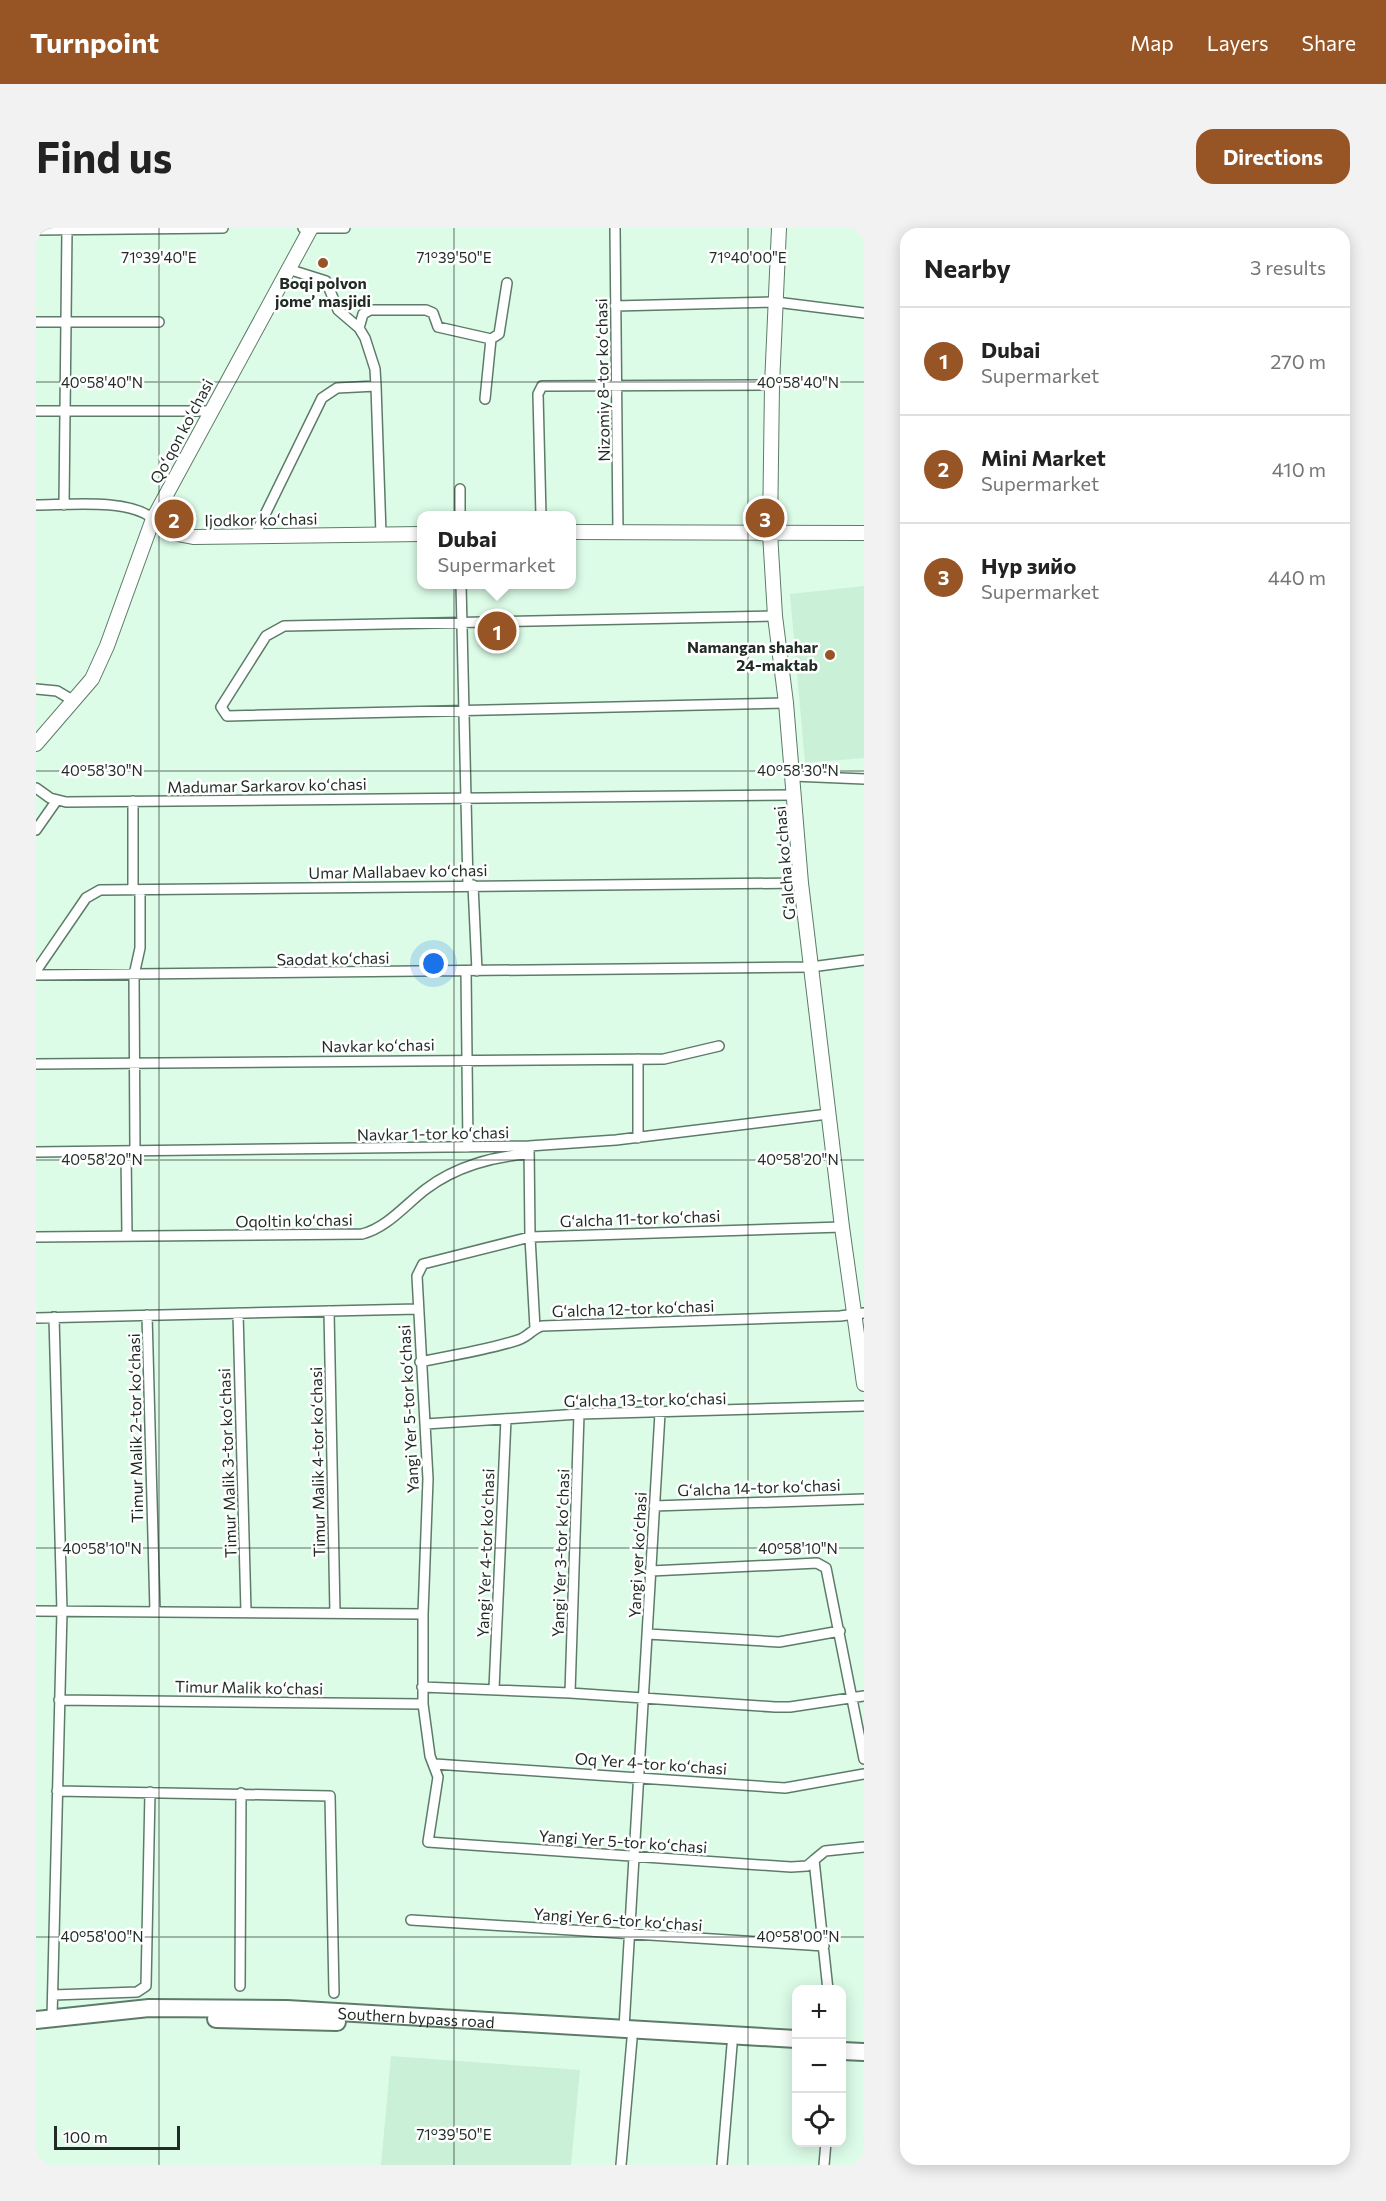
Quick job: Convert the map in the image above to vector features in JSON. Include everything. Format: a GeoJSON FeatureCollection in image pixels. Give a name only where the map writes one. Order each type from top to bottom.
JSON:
{"type":"FeatureCollection","features":[{"type":"Feature","properties":{"kind":"highway","name":"Southern bypass road"},"geometry":{"type":"LineString","coordinates":[[44,2019],[149,2008],[287,2008],[628,2033],[732,2045],[792,2048]]}},
{"type":"Feature","properties":{"kind":"highway","name":"Southern bypass road"},"geometry":{"type":"LineString","coordinates":[[36,2030],[186,2018],[792,2039]]}},
{"type":"Feature","properties":{"kind":"highway"},"geometry":{"type":"LineString","coordinates":[[846,2042],[864,2043]]}},
{"type":"Feature","properties":{"kind":"highway"},"geometry":{"type":"LineString","coordinates":[[846,2051],[864,2052]]}},
{"type":"Feature","properties":{"kind":"street"},"geometry":{"type":"LineString","coordinates":[[36,230],[223,228]]}},
{"type":"Feature","properties":{"kind":"street"},"geometry":{"type":"LineString","coordinates":[[308,228],[345,228]]}},
{"type":"Feature","properties":{"kind":"street","name":"Qoʻqon koʻchasi"},"geometry":{"type":"LineString","coordinates":[[36,744],[92,679],[107,646],[153,519],[308,228]]}},
{"type":"Feature","properties":{"kind":"street","name":"Nizomiy 8-tor koʻchasi"},"geometry":{"type":"LineString","coordinates":[[615,228],[618,532]]}},
{"type":"Feature","properties":{"kind":"street","name":"Gʻalcha koʻchasi"},"geometry":{"type":"LineString","coordinates":[[778,228],[772,385],[770,533],[775,616],[786,703],[801,883],[842,1227],[859,1314],[864,1384]]}},
{"type":"Feature","properties":{"kind":"street"},"geometry":{"type":"LineString","coordinates":[[64,505],[67,229]]}},
{"type":"Feature","properties":{"kind":"street"},"geometry":{"type":"LineString","coordinates":[[288,269],[326,281],[338,310],[359,328],[375,369],[381,534]]}},
{"type":"Feature","properties":{"kind":"street"},"geometry":{"type":"LineString","coordinates":[[485,399],[491,339],[499,333],[507,283]]}},
{"type":"Feature","properties":{"kind":"street"},"geometry":{"type":"LineString","coordinates":[[615,306],[776,302],[864,313]]}},
{"type":"Feature","properties":{"kind":"street"},"geometry":{"type":"LineString","coordinates":[[359,328],[363,314],[370,310],[426,310],[433,313],[438,327],[491,339]]}},
{"type":"Feature","properties":{"kind":"street"},"geometry":{"type":"LineString","coordinates":[[36,322],[159,322]]}},
{"type":"Feature","properties":{"kind":"street"},"geometry":{"type":"LineString","coordinates":[[541,511],[540,388],[543,386],[772,385]]}},
{"type":"Feature","properties":{"kind":"street"},"geometry":{"type":"LineString","coordinates":[[254,537],[322,398],[337,388],[376,386]]}},
{"type":"Feature","properties":{"kind":"street"},"geometry":{"type":"LineString","coordinates":[[36,411],[210,411]]}},
{"type":"Feature","properties":{"kind":"street"},"geometry":{"type":"LineString","coordinates":[[460,489],[460,511]]}},
{"type":"Feature","properties":{"kind":"street","name":"Ijodkor koʻchasi"},"geometry":{"type":"LineString","coordinates":[[36,505],[115,506],[140,511],[167,532],[179,535],[254,537],[417,534]]}},
{"type":"Feature","properties":{"kind":"street"},"geometry":{"type":"LineString","coordinates":[[576,532],[864,533]]}},
{"type":"Feature","properties":{"kind":"street"},"geometry":{"type":"LineString","coordinates":[[461,589],[465,797],[477,971]]}},
{"type":"Feature","properties":{"kind":"street"},"geometry":{"type":"LineString","coordinates":[[775,616],[278,628],[266,636],[221,707],[227,716],[786,703]]}},
{"type":"Feature","properties":{"kind":"street"},"geometry":{"type":"LineString","coordinates":[[36,689],[57,691],[74,701]]}},
{"type":"Feature","properties":{"kind":"street"},"geometry":{"type":"LineString","coordinates":[[793,776],[864,779]]}},
{"type":"Feature","properties":{"kind":"street","name":"Madumar Sarkarov koʻchasi"},"geometry":{"type":"LineString","coordinates":[[36,788],[57,800],[133,801],[794,795]]}},
{"type":"Feature","properties":{"kind":"street"},"geometry":{"type":"LineString","coordinates":[[36,830],[57,800]]}},
{"type":"Feature","properties":{"kind":"street"},"geometry":{"type":"LineString","coordinates":[[127,1236],[134,1065],[134,975],[140,948],[133,801]]}},
{"type":"Feature","properties":{"kind":"street","name":"Umar Mallabaev koʻchasi"},"geometry":{"type":"LineString","coordinates":[[36,973],[86,898],[100,890],[801,883]]}},
{"type":"Feature","properties":{"kind":"street","name":"Saodat koʻchasi"},"geometry":{"type":"LineString","coordinates":[[36,973],[134,975],[811,967],[864,960]]}},
{"type":"Feature","properties":{"kind":"street"},"geometry":{"type":"LineString","coordinates":[[466,971],[468,1147]]}},
{"type":"Feature","properties":{"kind":"street","name":"Navkar koʻchasi"},"geometry":{"type":"LineString","coordinates":[[36,1064],[664,1059],[719,1046]]}},
{"type":"Feature","properties":{"kind":"street"},"geometry":{"type":"LineString","coordinates":[[638,1059],[638,1138]]}},
{"type":"Feature","properties":{"kind":"street","name":"Navkar 1-tor koʻchasi"},"geometry":{"type":"LineString","coordinates":[[36,1152],[468,1147],[529,1150],[828,1114]]}},
{"type":"Feature","properties":{"kind":"street"},"geometry":{"type":"LineString","coordinates":[[529,1150],[530,1237],[535,1328]]}},
{"type":"Feature","properties":{"kind":"street","name":"Oqoltin koʻchasi"},"geometry":{"type":"LineString","coordinates":[[36,1237],[363,1234],[380,1227],[426,1189],[454,1172],[529,1150]]}},
{"type":"Feature","properties":{"kind":"street","name":"Gʻalcha 11-tor koʻchasi"},"geometry":{"type":"LineString","coordinates":[[418,1309],[417,1276],[423,1264],[530,1237],[842,1227]]}},
{"type":"Feature","properties":{"kind":"street"},"geometry":{"type":"LineString","coordinates":[[36,1318],[418,1309]]}},
{"type":"Feature","properties":{"kind":"street","name":"Yangi Yer 5-tor koʻchasi"},"geometry":{"type":"LineString","coordinates":[[418,1309],[428,1479],[422,1687]]}},
{"type":"Feature","properties":{"kind":"street","name":"Timur Malik 4-tor koʻchasi"},"geometry":{"type":"LineString","coordinates":[[329,1311],[335,1613]]}},
{"type":"Feature","properties":{"kind":"street","name":"Timur Malik 3-tor koʻchasi"},"geometry":{"type":"LineString","coordinates":[[238,1313],[246,1612]]}},
{"type":"Feature","properties":{"kind":"street","name":"Gʻalcha 12-tor koʻchasi"},"geometry":{"type":"LineString","coordinates":[[420,1362],[512,1342],[528,1336],[535,1328],[550,1325],[859,1314]]}},
{"type":"Feature","properties":{"kind":"street","name":"Timur Malik 2-tor koʻchasi"},"geometry":{"type":"LineString","coordinates":[[147,1315],[154,1611]]}},
{"type":"Feature","properties":{"kind":"street"},"geometry":{"type":"LineString","coordinates":[[44,2019],[53,1995],[62,1611],[54,1317]]}},
{"type":"Feature","properties":{"kind":"street","name":"Gʻalcha 13-tor koʻchasi"},"geometry":{"type":"LineString","coordinates":[[426,1424],[579,1414],[864,1406]]}},
{"type":"Feature","properties":{"kind":"street","name":"Yangi yer koʻchasi"},"geometry":{"type":"LineString","coordinates":[[621,2165],[634,1857],[660,1413]]}},
{"type":"Feature","properties":{"kind":"street","name":"Yangi Yer 3-tor koʻchasi"},"geometry":{"type":"LineString","coordinates":[[570,1693],[579,1414]]}},
{"type":"Feature","properties":{"kind":"street","name":"Yangi Yer 4-tor koʻchasi"},"geometry":{"type":"LineString","coordinates":[[494,1689],[506,1419]]}},
{"type":"Feature","properties":{"kind":"street","name":"Gʻalcha 14-tor koʻchasi"},"geometry":{"type":"LineString","coordinates":[[654,1506],[864,1499]]}},
{"type":"Feature","properties":{"kind":"street"},"geometry":{"type":"LineString","coordinates":[[651,1571],[823,1564],[829,1573],[864,1759]]}},
{"type":"Feature","properties":{"kind":"street"},"geometry":{"type":"LineString","coordinates":[[36,1611],[423,1614]]}},
{"type":"Feature","properties":{"kind":"street"},"geometry":{"type":"LineString","coordinates":[[648,1634],[779,1642],[840,1631]]}},
{"type":"Feature","properties":{"kind":"street"},"geometry":{"type":"LineString","coordinates":[[435,1764],[430,1756],[422,1687],[570,1693],[790,1707],[864,1696]]}},
{"type":"Feature","properties":{"kind":"street","name":"Timur Malik koʻchasi"},"geometry":{"type":"LineString","coordinates":[[60,1700],[423,1704]]}},
{"type":"Feature","properties":{"kind":"street","name":"Yangi Yer 5-tor koʻchasi"},"geometry":{"type":"LineString","coordinates":[[435,1764],[438,1777],[428,1842],[791,1867],[807,1866],[814,1860]]}},
{"type":"Feature","properties":{"kind":"street","name":"Oq Yer 4-tor koʻchasi"},"geometry":{"type":"LineString","coordinates":[[435,1764],[785,1788],[864,1774]]}},
{"type":"Feature","properties":{"kind":"street"},"geometry":{"type":"LineString","coordinates":[[57,1791],[327,1795],[332,1802],[334,1993]]}},
{"type":"Feature","properties":{"kind":"street"},"geometry":{"type":"LineString","coordinates":[[53,1995],[137,1992],[146,1986],[150,1792]]}},
{"type":"Feature","properties":{"kind":"street"},"geometry":{"type":"LineString","coordinates":[[240,1986],[241,1793]]}},
{"type":"Feature","properties":{"kind":"street"},"geometry":{"type":"LineString","coordinates":[[828,1985],[814,1860],[825,1851],[864,1847]]}},
{"type":"Feature","properties":{"kind":"street","name":"Yangi Yer 6-tor koʻchasi"},"geometry":{"type":"LineString","coordinates":[[411,1920],[824,1946]]}},
{"type":"Feature","properties":{"kind":"street"},"geometry":{"type":"LineString","coordinates":[[722,2165],[732,2045]]}},
{"type":"Feature","properties":{"kind":"street"},"geometry":{"type":"LineString","coordinates":[[824,2165],[826,2147]]}},
{"type":"Feature","properties":{"kind":"shaded area","name":"Namangan shahar 24-maktab"},"geometry":{"type":"Polygon","coordinates":[[[864,586],[864,758],[805,763],[790,594],[864,586]]]}},
{"type":"Feature","properties":{"kind":"shaded area"},"geometry":{"type":"Polygon","coordinates":[[[391,2056],[580,2070],[571,2165],[381,2165],[391,2056]]]}},
{"type":"Feature","properties":{"kind":"place","name":"Boqi polvon jome’ masjidi"},"geometry":{"type":"Point","coordinates":[323,263]}},
{"type":"Feature","properties":{"kind":"place","name":"Нур зийо"},"geometry":{"type":"Point","coordinates":[765,518]}},
{"type":"Feature","properties":{"kind":"place","name":"Mini Market"},"geometry":{"type":"Point","coordinates":[174,519]}},
{"type":"Feature","properties":{"kind":"place","name":"Dubai"},"geometry":{"type":"Point","coordinates":[497,631]}},
{"type":"Feature","properties":{"kind":"place","name":"Namangan shahar 24-maktab"},"geometry":{"type":"Point","coordinates":[830,655]}}]}
